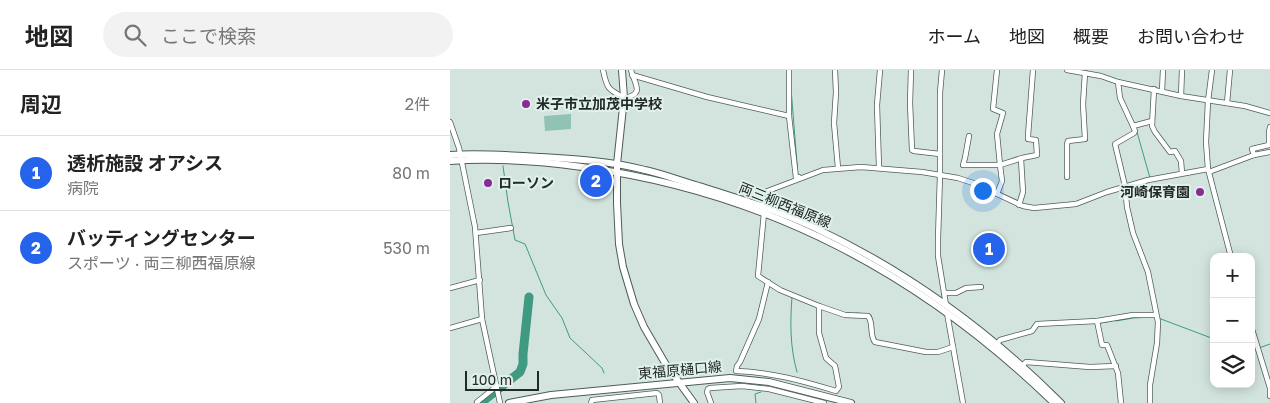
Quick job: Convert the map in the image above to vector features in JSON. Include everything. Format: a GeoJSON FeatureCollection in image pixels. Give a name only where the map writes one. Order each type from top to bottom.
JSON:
{"type":"FeatureCollection","features":[{"type":"Feature","properties":{"kind":"main road"},"geometry":{"type":"LineString","coordinates":[[622,70],[624,98],[617,164],[617,226],[627,284],[644,327],[657,350],[694,403]]}},
{"type":"Feature","properties":{"kind":"main road","name":"両三柳西福原線"},"geometry":{"type":"LineString","coordinates":[[450,155],[560,164],[617,172],[693,189],[812,226],[878,262],[926,292],[1011,363],[1054,403]]}},
{"type":"Feature","properties":{"kind":"main road","name":"両三柳西福原線"},"geometry":{"type":"LineString","coordinates":[[450,161],[461,157],[508,155],[564,158],[617,164],[645,170],[725,194],[763,210]]}},
{"type":"Feature","properties":{"kind":"main road","name":"両三柳西福原線"},"geometry":{"type":"LineString","coordinates":[[946,309],[997,344],[1061,403]]}},
{"type":"Feature","properties":{"kind":"main road","name":"東福原樋口線"},"geometry":{"type":"LineString","coordinates":[[509,403],[551,396],[730,378],[769,382],[782,388],[851,403]]}},
{"type":"Feature","properties":{"kind":"street"},"geometry":{"type":"LineString","coordinates":[[603,70],[607,86],[624,98],[636,94],[637,90],[632,72]]}},
{"type":"Feature","properties":{"kind":"street"},"geometry":{"type":"LineString","coordinates":[[789,70],[789,116],[796,178],[799,177],[799,179]]}},
{"type":"Feature","properties":{"kind":"street"},"geometry":{"type":"LineString","coordinates":[[835,70],[834,123],[838,168]]}},
{"type":"Feature","properties":{"kind":"street"},"geometry":{"type":"LineString","coordinates":[[879,168],[877,105],[880,70]]}},
{"type":"Feature","properties":{"kind":"street"},"geometry":{"type":"LineString","coordinates":[[911,70],[912,150],[914,152],[940,154]]}},
{"type":"Feature","properties":{"kind":"street"},"geometry":{"type":"LineString","coordinates":[[942,70],[940,93],[938,256],[963,403]]}},
{"type":"Feature","properties":{"kind":"street"},"geometry":{"type":"LineString","coordinates":[[997,70],[993,109],[1003,113],[997,134],[1002,181],[997,194]]}},
{"type":"Feature","properties":{"kind":"street"},"geometry":{"type":"LineString","coordinates":[[969,136],[963,165],[1000,165],[1037,155],[1036,140],[1028,138],[1033,70]]}},
{"type":"Feature","properties":{"kind":"street"},"geometry":{"type":"LineString","coordinates":[[1067,70],[1101,76],[1118,82],[1181,96],[1245,106],[1270,113]]}},
{"type":"Feature","properties":{"kind":"street"},"geometry":{"type":"LineString","coordinates":[[1162,91],[1163,70]]}},
{"type":"Feature","properties":{"kind":"street"},"geometry":{"type":"LineString","coordinates":[[1181,96],[1182,70]]}},
{"type":"Feature","properties":{"kind":"street"},"geometry":{"type":"LineString","coordinates":[[1212,70],[1206,142],[1208,170],[1230,253]]}},
{"type":"Feature","properties":{"kind":"street"},"geometry":{"type":"LineString","coordinates":[[1227,103],[1230,70]]}},
{"type":"Feature","properties":{"kind":"street"},"geometry":{"type":"LineString","coordinates":[[632,72],[707,97],[789,116]]}},
{"type":"Feature","properties":{"kind":"street"},"geometry":{"type":"LineString","coordinates":[[1067,177],[1066,144],[1068,141],[1085,139],[1083,104],[1085,73]]}},
{"type":"Feature","properties":{"kind":"street"},"geometry":{"type":"LineString","coordinates":[[1118,82],[1120,98],[1135,131],[1115,144],[1125,186],[1133,234],[1148,272],[1158,322],[1157,344],[1150,384],[1150,403]]}},
{"type":"Feature","properties":{"kind":"street"},"geometry":{"type":"LineString","coordinates":[[1154,89],[1152,126],[1154,132],[1170,152],[1175,151],[1181,161],[1182,173]]}},
{"type":"Feature","properties":{"kind":"street"},"geometry":{"type":"LineString","coordinates":[[1133,126],[1152,121]]}},
{"type":"Feature","properties":{"kind":"street"},"geometry":{"type":"LineString","coordinates":[[450,122],[458,143],[466,176],[476,233],[482,319],[500,403]]}},
{"type":"Feature","properties":{"kind":"street"},"geometry":{"type":"LineString","coordinates":[[1253,153],[1252,149],[1269,145],[1270,127]]}},
{"type":"Feature","properties":{"kind":"street"},"geometry":{"type":"LineString","coordinates":[[953,347],[938,352],[926,352],[875,342],[872,338],[871,320],[868,316],[845,315],[819,306],[780,290],[758,276],[763,195],[765,192],[823,170],[861,167],[879,168],[940,174],[958,178],[976,184],[1019,205],[1034,208],[1076,204],[1125,186],[1182,173],[1208,170],[1253,153],[1270,152]]}},
{"type":"Feature","properties":{"kind":"street"},"geometry":{"type":"LineString","coordinates":[[1019,205],[1023,192],[1020,159]]}},
{"type":"Feature","properties":{"kind":"street"},"geometry":{"type":"LineString","coordinates":[[476,233],[511,228]]}},
{"type":"Feature","properties":{"kind":"street"},"geometry":{"type":"LineString","coordinates":[[450,288],[480,280]]}},
{"type":"Feature","properties":{"kind":"street"},"geometry":{"type":"LineString","coordinates":[[768,282],[759,319],[736,371],[785,377],[836,391],[839,387],[835,366],[826,358],[819,333],[819,306]]}},
{"type":"Feature","properties":{"kind":"street"},"geometry":{"type":"LineString","coordinates":[[944,293],[956,293],[966,288],[981,287]]}},
{"type":"Feature","properties":{"kind":"street"},"geometry":{"type":"LineString","coordinates":[[997,344],[1000,340],[1032,331],[1036,325],[1097,321],[1133,315],[1156,315]]}},
{"type":"Feature","properties":{"kind":"street"},"geometry":{"type":"LineString","coordinates":[[450,328],[482,319]]}},
{"type":"Feature","properties":{"kind":"street"},"geometry":{"type":"LineString","coordinates":[[1097,321],[1102,345],[1107,346],[1116,366],[1121,403]]}},
{"type":"Feature","properties":{"kind":"street"},"geometry":{"type":"LineString","coordinates":[[1255,339],[1270,388],[1270,396]]}},
{"type":"Feature","properties":{"kind":"street"},"geometry":{"type":"LineString","coordinates":[[1022,366],[1026,362],[1090,367],[1116,366]]}},
{"type":"Feature","properties":{"kind":"street"},"geometry":{"type":"LineString","coordinates":[[782,388],[785,377]]}},
{"type":"Feature","properties":{"kind":"street"},"geometry":{"type":"LineString","coordinates":[[711,403],[708,389],[742,386],[769,389],[782,388],[824,403]]}},
{"type":"Feature","properties":{"kind":"street"},"geometry":{"type":"LineString","coordinates":[[477,402],[497,389]]}},
{"type":"Feature","properties":{"kind":"street"},"geometry":{"type":"LineString","coordinates":[[607,390],[608,398]]}},
{"type":"Feature","properties":{"kind":"street"},"geometry":{"type":"LineString","coordinates":[[591,403],[592,400],[657,393],[660,403]]}},
{"type":"Feature","properties":{"kind":"green space"},"geometry":{"type":"Polygon","coordinates":[[[571,114],[571,129],[545,131],[544,116],[571,114]]]}},
{"type":"Feature","properties":{"kind":"waterway"},"geometry":{"type":"LineString","coordinates":[[791,88],[798,176]]}},
{"type":"Feature","properties":{"kind":"waterway"},"geometry":{"type":"LineString","coordinates":[[1137,132],[1150,178]]}},
{"type":"Feature","properties":{"kind":"waterway"},"geometry":{"type":"LineString","coordinates":[[503,166],[515,240],[525,244],[546,295],[562,318],[570,338],[602,368],[604,373]]}},
{"type":"Feature","properties":{"kind":"waterway"},"geometry":{"type":"LineString","coordinates":[[483,401],[520,372],[523,364],[529,297]]}},
{"type":"Feature","properties":{"kind":"waterway"},"geometry":{"type":"LineString","coordinates":[[792,297],[791,335],[797,372]]}},
{"type":"Feature","properties":{"kind":"waterway"},"geometry":{"type":"LineString","coordinates":[[856,313],[871,315],[873,323]]}},
{"type":"Feature","properties":{"kind":"waterway"},"geometry":{"type":"LineString","coordinates":[[1116,321],[1151,317],[1210,337]]}},
{"type":"Feature","properties":{"kind":"waterway"},"geometry":{"type":"LineString","coordinates":[[1101,323],[1112,321]]}},
{"type":"Feature","properties":{"kind":"waterway"},"geometry":{"type":"LineString","coordinates":[[1259,348],[1270,344]]}},
{"type":"Feature","properties":{"kind":"waterway"},"geometry":{"type":"LineString","coordinates":[[756,403],[755,394],[761,392]]}},
{"type":"Feature","properties":{"kind":"place","name":"米子市立加茂中学校"},"geometry":{"type":"Point","coordinates":[526,104]}},
{"type":"Feature","properties":{"kind":"place","name":"バッティングセンター"},"geometry":{"type":"Point","coordinates":[596,181]}},
{"type":"Feature","properties":{"kind":"place","name":"ローソン"},"geometry":{"type":"Point","coordinates":[488,183]}},
{"type":"Feature","properties":{"kind":"place","name":"河崎保育園"},"geometry":{"type":"Point","coordinates":[1200,192]}},
{"type":"Feature","properties":{"kind":"place","name":"透析施設 オアシス"},"geometry":{"type":"Point","coordinates":[989,249]}}]}
